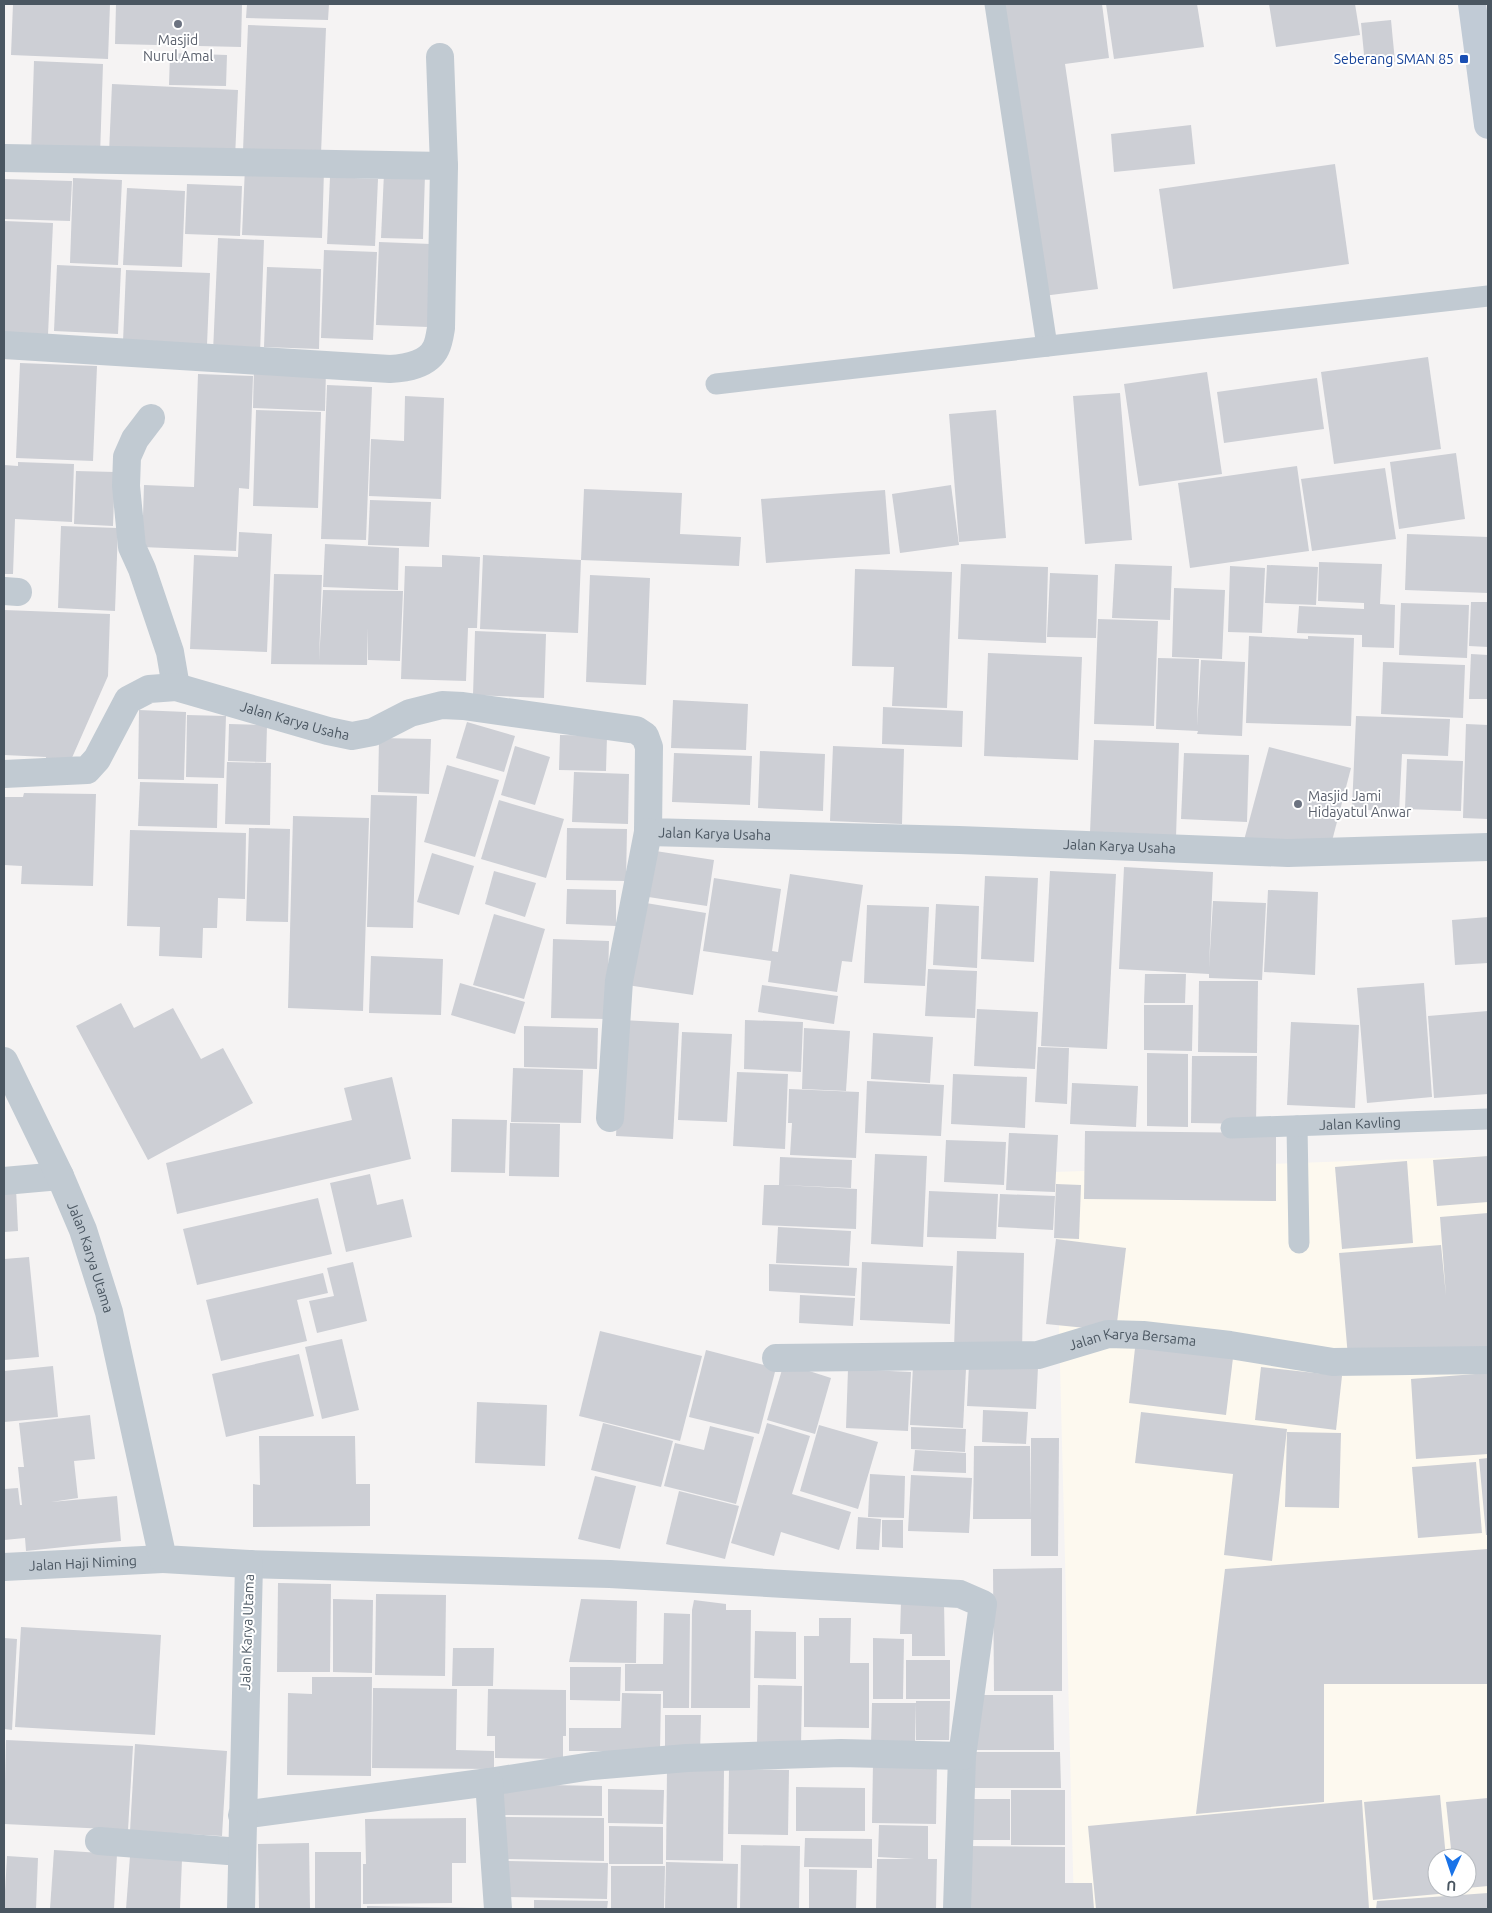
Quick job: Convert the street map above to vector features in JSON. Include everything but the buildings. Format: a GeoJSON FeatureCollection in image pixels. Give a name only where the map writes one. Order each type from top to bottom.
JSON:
{"type":"FeatureCollection","features":[{"type":"Feature","properties":{"kind":"main road"},"geometry":{"type":"LineString","coordinates":[[1472,4],[1488,124]]}},
{"type":"Feature","properties":{"kind":"street"},"geometry":{"type":"LineString","coordinates":[[4,345],[390,369],[409,368],[424,360],[436,349],[441,328],[444,166],[440,57]]}},
{"type":"Feature","properties":{"kind":"street"},"geometry":{"type":"LineString","coordinates":[[4,158],[444,166]]}},
{"type":"Feature","properties":{"kind":"street"},"geometry":{"type":"LineString","coordinates":[[151,418],[135,439],[128,457],[126,486],[132,547],[142,569],[170,652],[176,687]]}},
{"type":"Feature","properties":{"kind":"street","name":"Jalan Karya Usaha"},"geometry":{"type":"LineString","coordinates":[[4,774],[87,770],[97,759],[128,700],[149,689],[176,687],[328,731],[352,736],[373,732],[410,713],[442,705],[463,706],[636,730],[645,736],[649,747],[648,832],[959,840],[1288,854],[1488,848]]}},
{"type":"Feature","properties":{"kind":"street"},"geometry":{"type":"LineString","coordinates":[[610,1118],[619,981],[648,832]]}},
{"type":"Feature","properties":{"kind":"street","name":"Jalan Karya Utama"},"geometry":{"type":"LineString","coordinates":[[4,1061],[60,1176],[83,1230],[109,1312],[163,1559],[250,1564],[241,1909]]}},
{"type":"Feature","properties":{"kind":"street"},"geometry":{"type":"LineString","coordinates":[[4,1181],[60,1176]]}},
{"type":"Feature","properties":{"kind":"street","name":"Jalan Karya Bersama"},"geometry":{"type":"LineString","coordinates":[[776,1358],[1038,1355],[1108,1334],[1144,1335],[1230,1345],[1333,1362],[1488,1360]]}},
{"type":"Feature","properties":{"kind":"street","name":"Jalan Haji Niming"},"geometry":{"type":"LineString","coordinates":[[4,1567],[163,1559]]}},
{"type":"Feature","properties":{"kind":"street"},"geometry":{"type":"LineString","coordinates":[[250,1564],[610,1574],[960,1594],[983,1604],[962,1756],[957,1909]]}},
{"type":"Feature","properties":{"kind":"street"},"geometry":{"type":"LineString","coordinates":[[242,1815],[490,1782],[592,1766],[687,1758],[841,1753],[962,1756]]}},
{"type":"Feature","properties":{"kind":"street"},"geometry":{"type":"LineString","coordinates":[[490,1782],[498,1909]]}},
{"type":"Feature","properties":{"kind":"street"},"geometry":{"type":"LineString","coordinates":[[99,1841],[241,1852]]}},
{"type":"Feature","properties":{"kind":"lane"},"geometry":{"type":"LineString","coordinates":[[995,4],[1047,346]]}},
{"type":"Feature","properties":{"kind":"lane"},"geometry":{"type":"LineString","coordinates":[[716,384],[1488,296]]}},
{"type":"Feature","properties":{"kind":"lane","name":"Jalan Kavling"},"geometry":{"type":"LineString","coordinates":[[1231,1128],[1488,1119]]}},
{"type":"Feature","properties":{"kind":"lane"},"geometry":{"type":"LineString","coordinates":[[1297,1126],[1299,1243]]}},
{"type":"Feature","properties":{"kind":"shaded area"},"geometry":{"type":"Polygon","coordinates":[[[1488,1156],[1488,1909],[1074,1909],[1055,1172],[1488,1156]]]}},
{"type":"Feature","properties":{"kind":"place","name":"Masjid Nurul Amal"},"geometry":{"type":"Point","coordinates":[178,24]}},
{"type":"Feature","properties":{"kind":"place","name":"Seberang SMAN 85"},"geometry":{"type":"Point","coordinates":[1464,59]}},
{"type":"Feature","properties":{"kind":"place","name":"Masjid Jami Hidayatul Anwar"},"geometry":{"type":"Point","coordinates":[1298,804]}}]}
